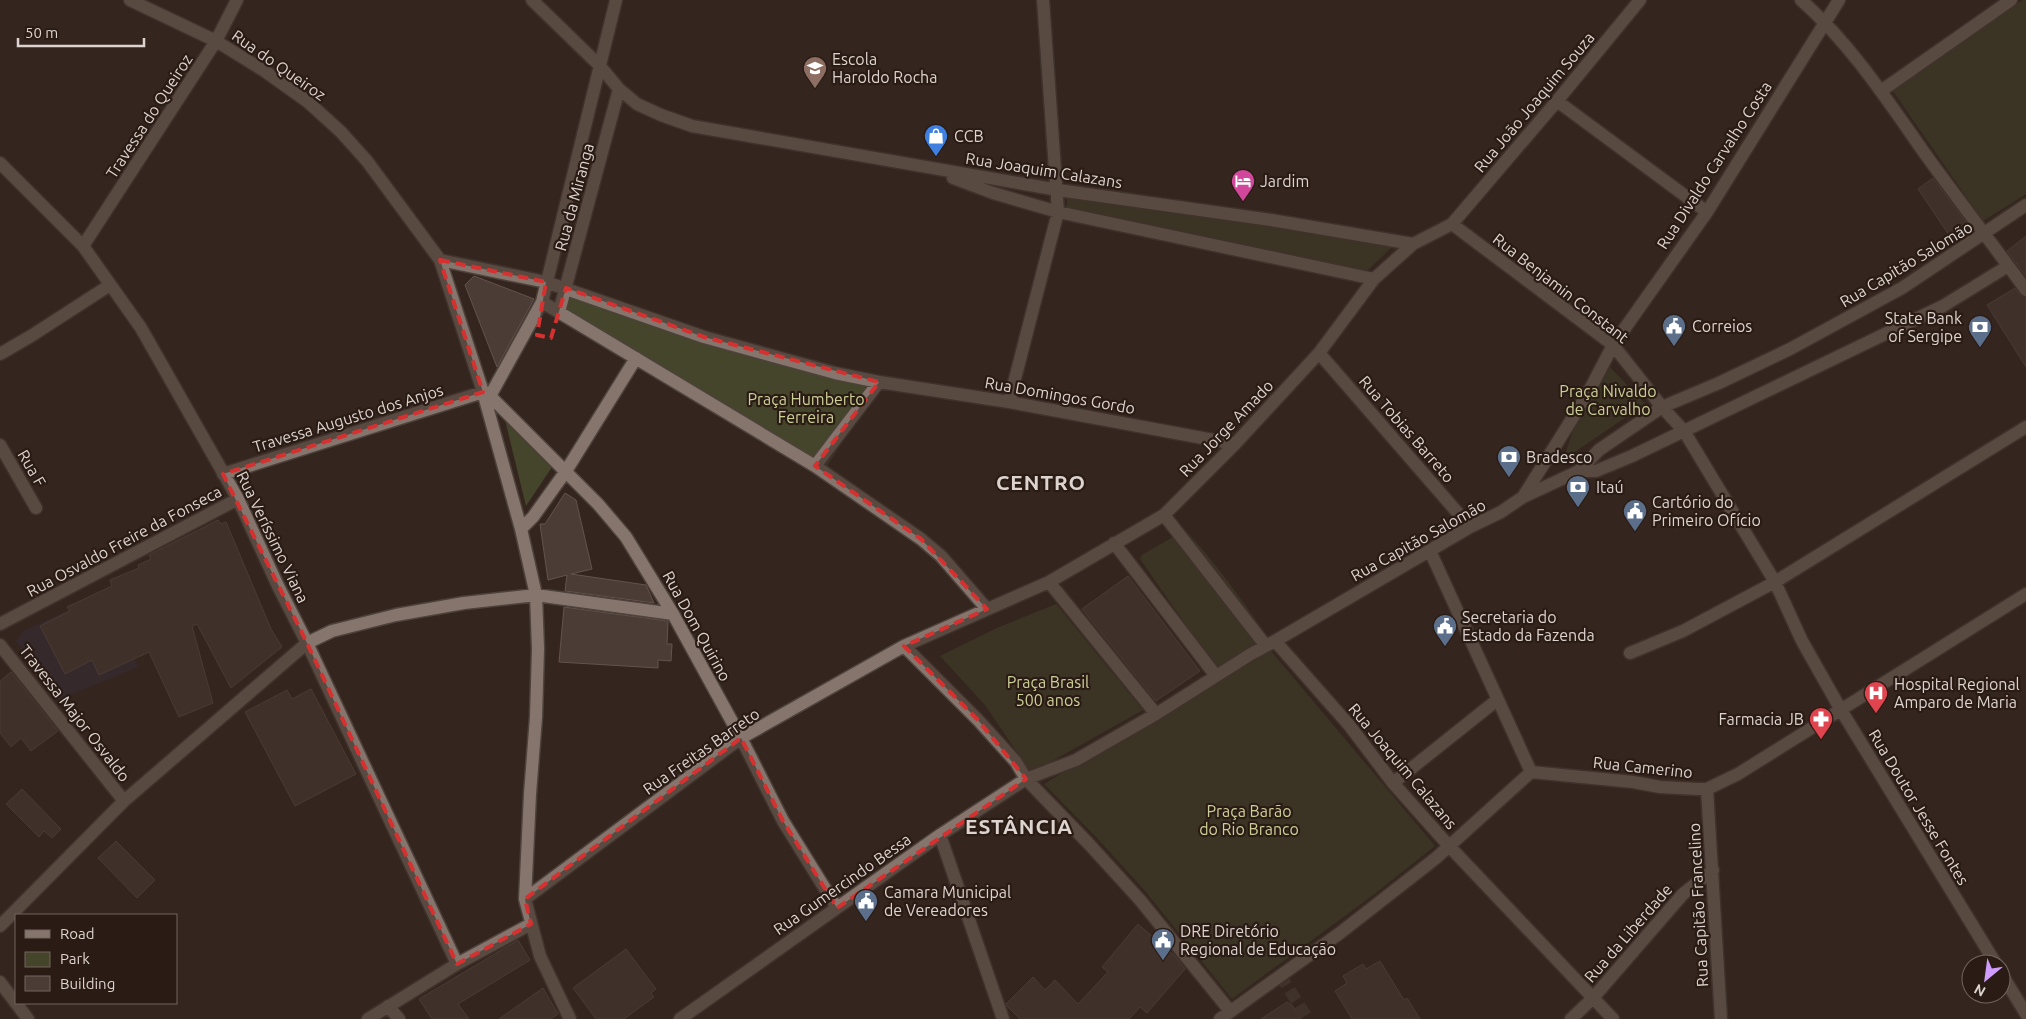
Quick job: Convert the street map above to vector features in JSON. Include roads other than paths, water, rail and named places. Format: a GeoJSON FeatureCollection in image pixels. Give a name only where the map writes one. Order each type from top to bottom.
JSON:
{"type":"FeatureCollection","features":[{"type":"Feature","properties":{"kind":"street","name":"Rua do Queiroz"},"geometry":{"type":"LineString","coordinates":[[130,0],[216,41],[266,72],[308,102],[341,132],[367,161],[440,260],[487,394],[536,595],[538,649],[536,717],[525,898],[540,956],[570,1019]]}},
{"type":"Feature","properties":{"kind":"street","name":"Travessa do Queiroz"},"geometry":{"type":"LineString","coordinates":[[83,246],[216,41],[237,0]]}},
{"type":"Feature","properties":{"kind":"street","name":"Rua Joaquim Calazans"},"geometry":{"type":"LineString","coordinates":[[532,0],[600,66],[619,89],[637,104],[653,112],[708,130],[1058,190],[1271,220],[1413,244]]}},
{"type":"Feature","properties":{"kind":"street","name":"Rua da Miranga"},"geometry":{"type":"LineString","coordinates":[[487,394],[542,302],[616,0]]}},
{"type":"Feature","properties":{"kind":"street"},"geometry":{"type":"LineString","coordinates":[[1009,402],[1058,212],[1058,190],[1043,0]]}},
{"type":"Feature","properties":{"kind":"street","name":"Rua João Joaquim Souza"},"geometry":{"type":"LineString","coordinates":[[1452,224],[1640,0]]}},
{"type":"Feature","properties":{"kind":"street"},"geometry":{"type":"LineString","coordinates":[[1802,0],[1825,21],[1881,91],[1982,233],[2026,205]]}},
{"type":"Feature","properties":{"kind":"street","name":"Rua Divaldo Carvalho Costa"},"geometry":{"type":"LineString","coordinates":[[1523,496],[1587,394],[1612,345],[1706,212],[1839,0]]}},
{"type":"Feature","properties":{"kind":"street"},"geometry":{"type":"LineString","coordinates":[[1881,91],[2010,0]]}},
{"type":"Feature","properties":{"kind":"street","name":"Rua da Miranga"},"geometry":{"type":"LineString","coordinates":[[558,312],[619,89]]}},
{"type":"Feature","properties":{"kind":"street"},"geometry":{"type":"LineString","coordinates":[[1557,101],[1706,212]]}},
{"type":"Feature","properties":{"kind":"street","name":"Rua Veríssimo Viana"},"geometry":{"type":"LineString","coordinates":[[0,162],[83,246],[141,328],[238,499],[457,964]]}},
{"type":"Feature","properties":{"kind":"street"},"geometry":{"type":"LineString","coordinates":[[917,165],[993,193],[1058,212],[1374,278]]}},
{"type":"Feature","properties":{"kind":"street","name":"Rua Jorge Amado"},"geometry":{"type":"LineString","coordinates":[[987,609],[1049,582],[1164,515],[1319,353],[1374,278],[1413,244],[1452,224]]}},
{"type":"Feature","properties":{"kind":"street","name":"Rua Benjamin Constant"},"geometry":{"type":"LineString","coordinates":[[1452,224],[1612,345],[1684,431]]}},
{"type":"Feature","properties":{"kind":"street","name":"Rua Capitão Salomão"},"geometry":{"type":"LineString","coordinates":[[1271,643],[1470,527],[1502,512],[1523,496],[1578,471],[1599,450],[1662,407],[1719,383],[1790,349],[1902,288],[1982,233],[2008,266],[1943,306],[1684,431],[1610,466],[1596,471],[1578,471]]}},
{"type":"Feature","properties":{"kind":"street"},"geometry":{"type":"LineString","coordinates":[[440,260],[546,282],[704,337],[825,370],[879,382],[815,466]]}},
{"type":"Feature","properties":{"kind":"street"},"geometry":{"type":"LineString","coordinates":[[2008,266],[2026,290]]}},
{"type":"Feature","properties":{"kind":"street"},"geometry":{"type":"LineString","coordinates":[[0,354],[32,336],[110,286]]}},
{"type":"Feature","properties":{"kind":"street"},"geometry":{"type":"LineString","coordinates":[[542,302],[815,466],[921,539],[957,574],[987,609]]}},
{"type":"Feature","properties":{"kind":"street","name":"Rua Tobias Barreto"},"geometry":{"type":"LineString","coordinates":[[1319,353],[1470,527]]}},
{"type":"Feature","properties":{"kind":"street"},"geometry":{"type":"LineString","coordinates":[[521,529],[533,517],[566,472],[636,358]]}},
{"type":"Feature","properties":{"kind":"street","name":"Rua Domingos Gordo"},"geometry":{"type":"LineString","coordinates":[[879,382],[1009,402],[1234,444]]}},
{"type":"Feature","properties":{"kind":"street","name":"Rua Dom Quirino"},"geometry":{"type":"LineString","coordinates":[[487,394],[598,504],[626,537],[673,614],[741,738],[783,821],[837,908]]}},
{"type":"Feature","properties":{"kind":"street","name":"Travessa Augusto dos Anjos"},"geometry":{"type":"LineString","coordinates":[[223,474],[487,394]]}},
{"type":"Feature","properties":{"kind":"street"},"geometry":{"type":"LineString","coordinates":[[1630,653],[1682,632],[1775,582],[2026,427]]}},
{"type":"Feature","properties":{"kind":"street","name":"Rua Doutor Jesse Fontes"},"geometry":{"type":"LineString","coordinates":[[1684,431],[1775,582],[1802,641],[1841,710],[1990,954]]}},
{"type":"Feature","properties":{"kind":"street","name":"Rua F"},"geometry":{"type":"LineString","coordinates":[[0,445],[36,508]]}},
{"type":"Feature","properties":{"kind":"street","name":"Rua Osvaldo Freire da Fonseca"},"geometry":{"type":"LineString","coordinates":[[0,624],[238,499]]}},
{"type":"Feature","properties":{"kind":"street","name":"Rua Joaquim Calazans"},"geometry":{"type":"LineString","coordinates":[[904,646],[978,720],[1016,762],[1026,779],[1140,900],[1225,1015],[1340,933],[1449,846],[1393,783],[1349,726],[1271,643],[1164,515]]}},
{"type":"Feature","properties":{"kind":"street"},"geometry":{"type":"LineString","coordinates":[[1114,543],[1199,651],[1216,676]]}},
{"type":"Feature","properties":{"kind":"street"},"geometry":{"type":"LineString","coordinates":[[1430,551],[1531,772],[1449,846],[1613,1019]]}},
{"type":"Feature","properties":{"kind":"street"},"geometry":{"type":"LineString","coordinates":[[1049,582],[1156,714]]}},
{"type":"Feature","properties":{"kind":"street","name":"Rua Camerino"},"geometry":{"type":"LineString","coordinates":[[1531,772],[1633,782],[1660,787],[1708,789],[1738,774],[2026,594]]}},
{"type":"Feature","properties":{"kind":"street"},"geometry":{"type":"LineString","coordinates":[[0,926],[124,801],[307,643],[332,631],[396,615],[464,603],[536,595],[673,614]]}},
{"type":"Feature","properties":{"kind":"street","name":"Rua Freitas Barreto"},"geometry":{"type":"LineString","coordinates":[[525,898],[741,738],[904,646],[987,609]]}},
{"type":"Feature","properties":{"kind":"street"},"geometry":{"type":"LineString","coordinates":[[1026,779],[1076,760],[1156,714],[1271,643]]}},
{"type":"Feature","properties":{"kind":"street","name":"Travessa Major Osvaldo"},"geometry":{"type":"LineString","coordinates":[[0,645],[124,801]]}},
{"type":"Feature","properties":{"kind":"street"},"geometry":{"type":"LineString","coordinates":[[1393,783],[1497,700]]}},
{"type":"Feature","properties":{"kind":"street","name":"Rua Gumercindo Bessa"},"geometry":{"type":"LineString","coordinates":[[680,1019],[940,835],[1026,779]]}},
{"type":"Feature","properties":{"kind":"street","name":"Rua Capitão Francelino"},"geometry":{"type":"LineString","coordinates":[[1708,789],[1722,1019]]}},
{"type":"Feature","properties":{"kind":"street"},"geometry":{"type":"LineString","coordinates":[[940,835],[1003,1019]]}},
{"type":"Feature","properties":{"kind":"street","name":"Rua da Liberdade"},"geometry":{"type":"LineString","coordinates":[[1571,1019],[1592,999],[1683,894],[1713,870]]}},
{"type":"Feature","properties":{"kind":"street"},"geometry":{"type":"LineString","coordinates":[[368,1019],[457,964],[531,924]]}},
{"type":"Feature","properties":{"kind":"street"},"geometry":{"type":"LineString","coordinates":[[0,982],[15,1002]]}},
{"type":"Feature","properties":{"kind":"street"},"geometry":{"type":"LineString","coordinates":[[2011,989],[2026,1014]]}},
{"type":"Feature","properties":{"kind":"street"},"geometry":{"type":"LineString","coordinates":[[17,1004],[28,1019]]}},
{"type":"Feature","properties":{"kind":"street"},"geometry":{"type":"LineString","coordinates":[[388,1006],[399,1019]]}},
{"type":"Feature","properties":{"kind":"tunnel"},"geometry":{"type":"LineString","coordinates":[[1280,975],[1308,1019]]}},
{"type":"Feature","properties":{"kind":"place","name":"Escola Haroldo Rocha"},"geometry":{"type":"Point","coordinates":[815,89]}},
{"type":"Feature","properties":{"kind":"place","name":"CCB"},"geometry":{"type":"Point","coordinates":[936,157]}},
{"type":"Feature","properties":{"kind":"place","name":"Jardim"},"geometry":{"type":"Point","coordinates":[1243,202]}},
{"type":"Feature","properties":{"kind":"place","name":"Correios"},"geometry":{"type":"Point","coordinates":[1674,347]}},
{"type":"Feature","properties":{"kind":"place","name":"State Bank of Sergipe"},"geometry":{"type":"Point","coordinates":[1980,348]}},
{"type":"Feature","properties":{"kind":"place","name":"Bradesco"},"geometry":{"type":"Point","coordinates":[1509,478]}},
{"type":"Feature","properties":{"kind":"place","name":"Itaú"},"geometry":{"type":"Point","coordinates":[1578,508]}},
{"type":"Feature","properties":{"kind":"place","name":"Cartório do Primeiro Ofício"},"geometry":{"type":"Point","coordinates":[1635,532]}},
{"type":"Feature","properties":{"kind":"place","name":"Secretaria do Estado da Fazenda"},"geometry":{"type":"Point","coordinates":[1445,647]}},
{"type":"Feature","properties":{"kind":"place","name":"Hospital Regional Amparo de Maria"},"geometry":{"type":"Point","coordinates":[1876,714]}},
{"type":"Feature","properties":{"kind":"place","name":"Farmacia JB"},"geometry":{"type":"Point","coordinates":[1821,740]}},
{"type":"Feature","properties":{"kind":"place","name":"Camara Municipal de Vereadores"},"geometry":{"type":"Point","coordinates":[866,922]}},
{"type":"Feature","properties":{"kind":"place","name":"DRE Diretório Regional de Educação"},"geometry":{"type":"Point","coordinates":[1163,961]}},
{"type":"Feature","properties":{"kind":"district","name":"CENTRO"},"geometry":{"type":"Point","coordinates":[1041,483]}},
{"type":"Feature","properties":{"kind":"district","name":"ESTÂNCIA"},"geometry":{"type":"Point","coordinates":[1019,827]}},
{"type":"Feature","properties":{"kind":"park label","name":"Praça Nivaldo de Carvalho"},"geometry":{"type":"Point","coordinates":[1608,400]}},
{"type":"Feature","properties":{"kind":"park label","name":"Praça Humberto Ferreira"},"geometry":{"type":"Point","coordinates":[806,408]}},
{"type":"Feature","properties":{"kind":"park label","name":"Praça Brasil 500 anos"},"geometry":{"type":"Point","coordinates":[1048,691]}},
{"type":"Feature","properties":{"kind":"park label","name":"Praça Barão do Rio Branco"},"geometry":{"type":"Point","coordinates":[1249,820]}}]}
